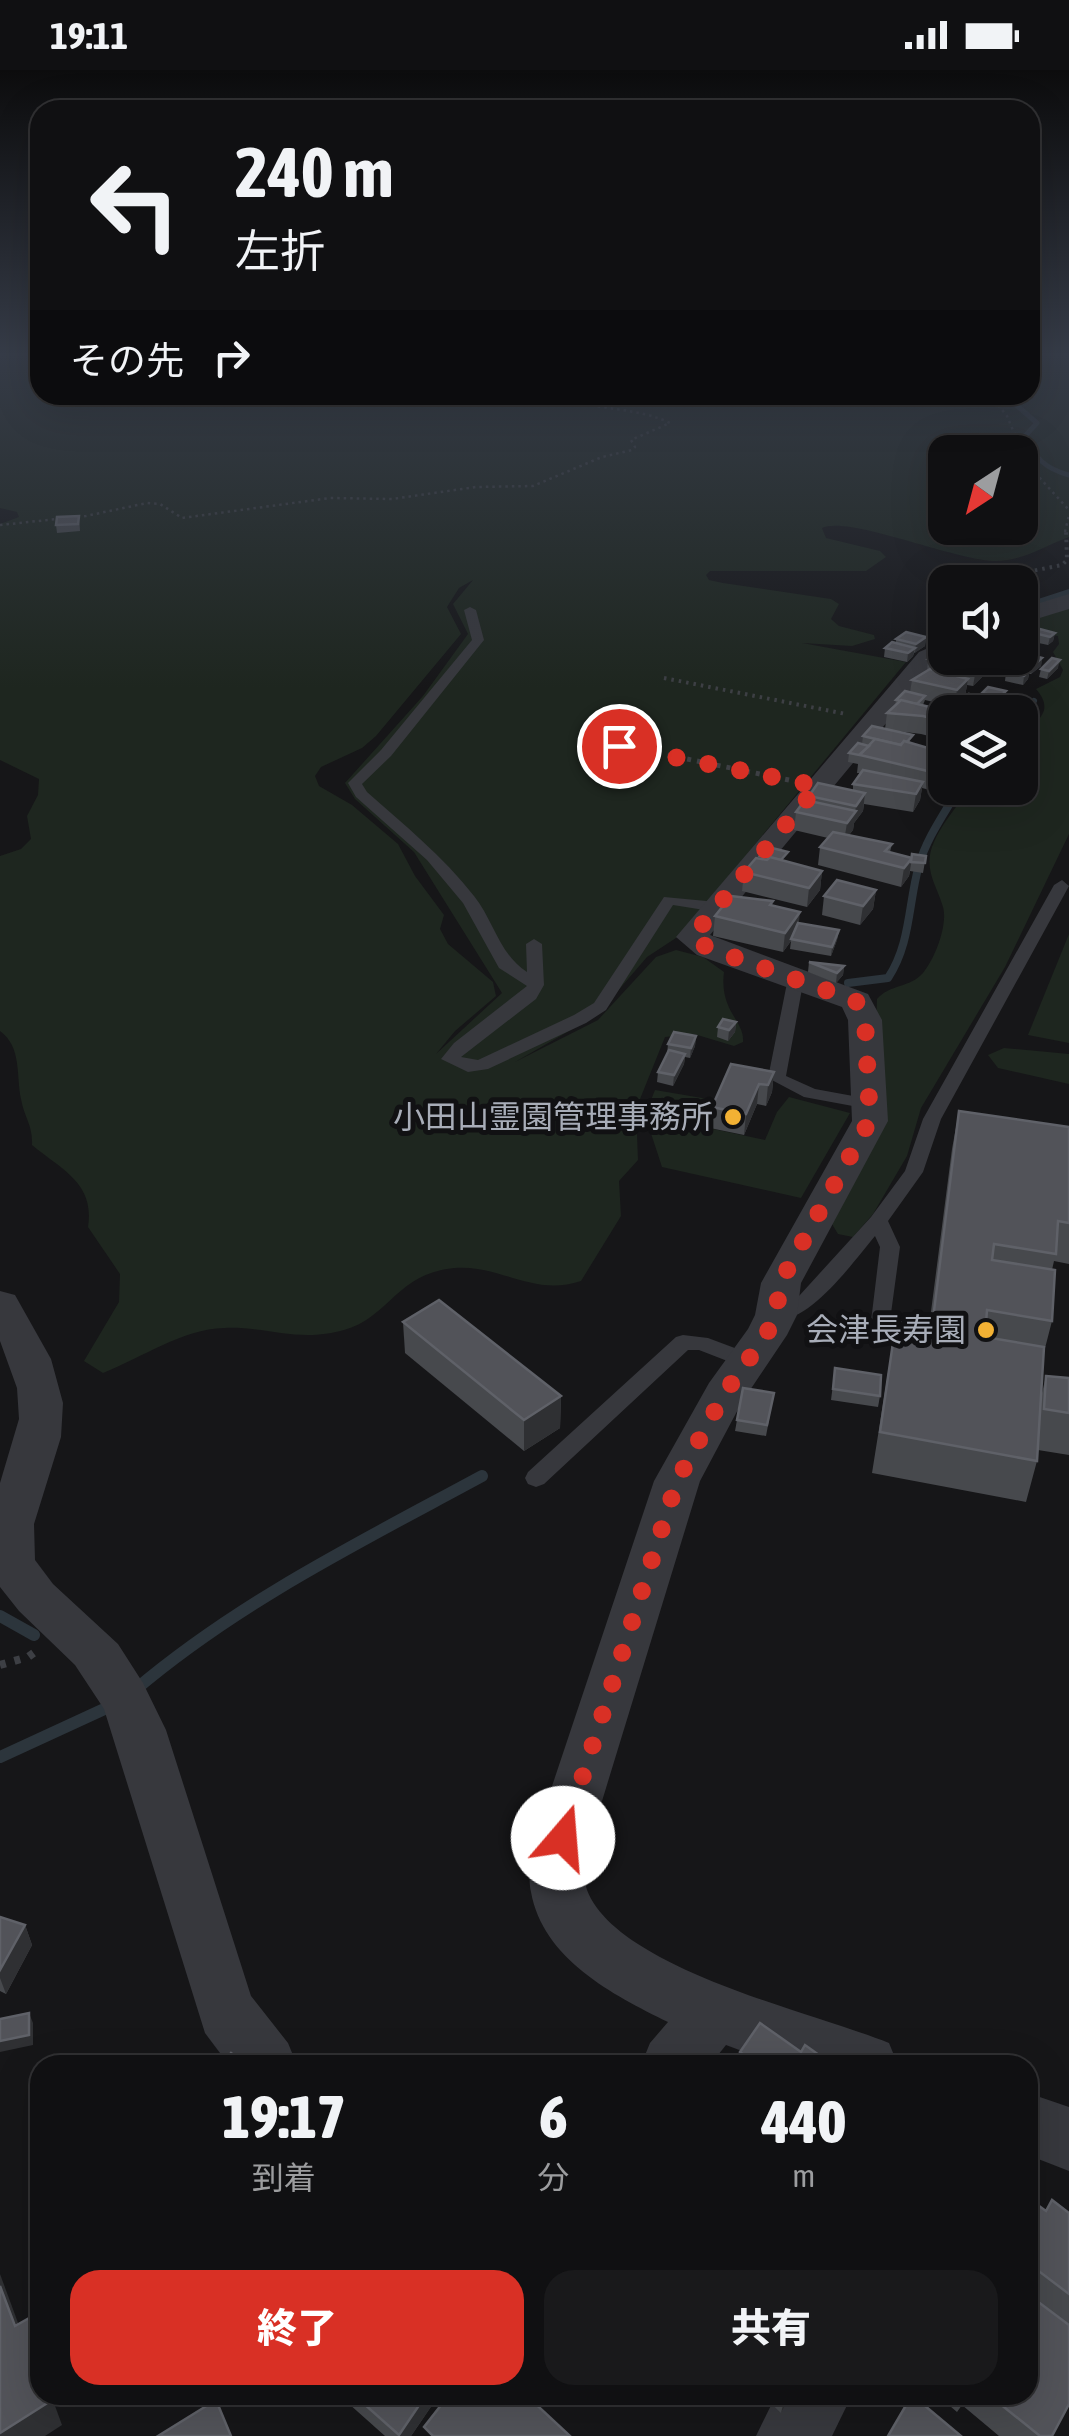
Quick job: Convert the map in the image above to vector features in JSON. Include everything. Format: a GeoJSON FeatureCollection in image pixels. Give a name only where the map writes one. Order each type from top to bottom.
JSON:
{"type":"FeatureCollection","features":[{"type":"Feature","properties":{"kind":"street"},"geometry":{"type":"LineString","coordinates":[[1038,611],[1069,601]]}},
{"type":"Feature","properties":{"kind":"street"},"geometry":{"type":"LineString","coordinates":[[840,2055],[716,2010],[626,1971],[588,1942],[561,1899],[558,1874],[563,1838],[677,1481],[724,1394],[776,1315],[780,1283],[870,1120],[865,1020],[856,1001],[696,942],[692,937],[809,784],[928,657]]}},
{"type":"Feature","properties":{"kind":"street"},"geometry":{"type":"LineString","coordinates":[[0,1305],[25,1344],[39,1393],[41,1422],[8,1516],[9,1556],[22,1582],[96,1652],[120,1687],[140,1730],[226,2012],[258,2055]]}},
{"type":"Feature","properties":{"kind":"street"},"geometry":{"type":"LineString","coordinates":[[680,2055],[716,2010]]}},
{"type":"Feature","properties":{"kind":"street"},"geometry":{"type":"LineString","coordinates":[[1038,2128],[1069,2139]]}},
{"type":"Feature","properties":{"kind":"street"},"geometry":{"type":"LineString","coordinates":[[792,2436],[810,2405]]}},
{"type":"Feature","properties":{"kind":"lane"},"geometry":{"type":"LineString","coordinates":[[470,610],[478,640],[386,753],[355,782],[362,794],[432,856],[470,901],[505,965],[536,985]]}},
{"type":"Feature","properties":{"kind":"lane"},"geometry":{"type":"LineString","coordinates":[[776,1315],[806,1301],[878,1221],[914,1172],[932,1119],[1062,885]]}},
{"type":"Feature","properties":{"kind":"lane"},"geometry":{"type":"LineString","coordinates":[[534,944],[536,985],[530,995],[460,1047],[450,1060],[468,1067],[482,1064],[600,1006],[668,900],[717,908]]}},
{"type":"Feature","properties":{"kind":"lane"},"geometry":{"type":"LineString","coordinates":[[796,978],[777,1078],[810,1094],[868,1104]]}},
{"type":"Feature","properties":{"kind":"lane"},"geometry":{"type":"LineString","coordinates":[[878,1221],[890,1247],[880,1338]]}},
{"type":"Feature","properties":{"kind":"lane"},"geometry":{"type":"LineString","coordinates":[[536,1478],[683,1342],[702,1343],[748,1361]]}},
{"type":"Feature","properties":{"kind":"path"},"geometry":{"type":"LineString","coordinates":[[0,525],[86,516],[147,504],[160,504],[182,518],[330,498],[392,499],[476,487],[532,486],[579,466]]}},
{"type":"Feature","properties":{"kind":"path"},"geometry":{"type":"LineString","coordinates":[[1034,466],[1060,493],[1069,513],[1065,534],[1067,560],[1062,566],[1038,573]]}},
{"type":"Feature","properties":{"kind":"path"},"geometry":{"type":"LineString","coordinates":[[664,678],[869,718]]}},
{"type":"Feature","properties":{"kind":"path"},"geometry":{"type":"LineString","coordinates":[[619,746],[809,784]]}},
{"type":"Feature","properties":{"kind":"shaded area"},"geometry":{"type":"Polygon","coordinates":[[[0,466],[928,466],[928,545],[1038,545],[1038,466],[1069,466],[1069,537],[1024,556],[996,561],[978,559],[835,526],[822,528],[826,538],[880,551],[886,557],[866,571],[710,571],[706,575],[709,580],[723,583],[831,599],[839,604],[831,619],[839,626],[874,635],[875,639],[852,646],[802,643],[906,662],[679,936],[647,957],[597,1015],[515,1062],[598,1020],[656,957],[676,950],[703,957],[724,972],[725,996],[743,1042],[734,1046],[694,1034],[665,1037],[636,1109],[638,1160],[619,1181],[621,1216],[581,1281],[547,1285],[471,1268],[454,1268],[419,1278],[372,1316],[344,1330],[297,1335],[240,1328],[209,1330],[178,1339],[103,1373],[84,1361],[119,1302],[120,1274],[88,1227],[89,1212],[81,1188],[32,1145],[15,1053],[0,1031],[0,856],[21,849],[31,839],[27,816],[38,795],[39,779],[0,760],[0,524],[19,517],[17,512],[0,508],[0,466]],[[473,580],[459,588],[447,607],[461,634],[376,736],[362,748],[321,767],[315,776],[319,786],[352,805],[398,844],[415,876],[444,915],[440,929],[448,944],[493,982],[496,996],[455,1031],[436,1054],[502,993],[414,852],[355,799],[345,783],[423,696],[468,634],[453,604],[473,580]]]}},
{"type":"Feature","properties":{"kind":"shaded area"},"geometry":{"type":"Polygon","coordinates":[[[1069,604],[1069,834],[1005,967],[921,1108],[907,1156],[873,1214],[853,1237],[838,1234],[832,1224],[873,1140],[877,999],[923,973],[942,932],[943,907],[930,869],[932,846],[958,805],[1038,805],[1038,720],[1044,704],[1036,689],[1060,677],[1063,670],[1053,652],[1059,644],[1058,636],[1038,633],[1038,615],[1069,604]]]}},
{"type":"Feature","properties":{"kind":"shaded area"},"geometry":{"type":"Polygon","coordinates":[[[1069,934],[1069,1043],[1028,1035],[1069,934]]]}},
{"type":"Feature","properties":{"kind":"shaded area"},"geometry":{"type":"Polygon","coordinates":[[[1004,1048],[1069,1054],[1069,1084],[998,1068],[988,1055],[1004,1048]]]}},
{"type":"Feature","properties":{"kind":"shaded area"},"geometry":{"type":"Polygon","coordinates":[[[655,1090],[708,1099],[699,1126],[765,1140],[777,1112],[789,1097],[850,1113],[801,1198],[662,1167],[645,1115],[655,1090]]]}},
{"type":"Feature","properties":{"kind":"building"},"geometry":{"type":"Polygon","coordinates":[[[79,516],[78,524],[56,525],[57,517],[79,516]]]}},
{"type":"Feature","properties":{"kind":"building"},"geometry":{"type":"Polygon","coordinates":[[[1038,629],[1055,633],[1050,637],[1038,634],[1038,629]]]}},
{"type":"Feature","properties":{"kind":"building"},"geometry":{"type":"Polygon","coordinates":[[[906,632],[926,637],[916,644],[896,639],[906,632]]]}},
{"type":"Feature","properties":{"kind":"building"},"geometry":{"type":"Polygon","coordinates":[[[892,642],[915,648],[908,653],[885,648],[892,642]]]}},
{"type":"Feature","properties":{"kind":"building"},"geometry":{"type":"Polygon","coordinates":[[[1052,658],[1060,660],[1049,671],[1041,669],[1052,658]]]}},
{"type":"Feature","properties":{"kind":"building"},"geometry":{"type":"Polygon","coordinates":[[[928,670],[928,675],[968,679],[957,690],[912,680],[928,670]]]}},
{"type":"Feature","properties":{"kind":"building"},"geometry":{"type":"Polygon","coordinates":[[[988,687],[1006,691],[1002,695],[982,693],[988,687]]]}},
{"type":"Feature","properties":{"kind":"building"},"geometry":{"type":"Polygon","coordinates":[[[905,691],[925,696],[917,704],[896,700],[905,691]]]}},
{"type":"Feature","properties":{"kind":"building"},"geometry":{"type":"Polygon","coordinates":[[[901,700],[928,707],[928,717],[887,713],[901,700]]]}},
{"type":"Feature","properties":{"kind":"building"},"geometry":{"type":"Polygon","coordinates":[[[872,726],[913,735],[901,745],[863,736],[872,726]]]}},
{"type":"Feature","properties":{"kind":"building"},"geometry":{"type":"Polygon","coordinates":[[[875,739],[901,745],[904,741],[928,748],[928,771],[860,755],[875,739]]]}},
{"type":"Feature","properties":{"kind":"building"},"geometry":{"type":"Polygon","coordinates":[[[858,743],[869,746],[859,755],[849,753],[858,743]]]}},
{"type":"Feature","properties":{"kind":"building"},"geometry":{"type":"Polygon","coordinates":[[[863,770],[923,782],[916,794],[853,784],[863,770]]]}},
{"type":"Feature","properties":{"kind":"building"},"geometry":{"type":"Polygon","coordinates":[[[818,783],[865,793],[856,806],[809,796],[818,783]]]}},
{"type":"Feature","properties":{"kind":"building"},"geometry":{"type":"Polygon","coordinates":[[[805,800],[856,811],[847,823],[796,812],[805,800]]]}},
{"type":"Feature","properties":{"kind":"building"},"geometry":{"type":"Polygon","coordinates":[[[833,832],[892,844],[885,851],[912,858],[904,868],[820,847],[833,832]]]}},
{"type":"Feature","properties":{"kind":"building"},"geometry":{"type":"Polygon","coordinates":[[[768,847],[788,852],[781,860],[760,856],[768,847]]]}},
{"type":"Feature","properties":{"kind":"building"},"geometry":{"type":"Polygon","coordinates":[[[912,854],[926,856],[925,863],[911,862],[912,854]]]}},
{"type":"Feature","properties":{"kind":"building"},"geometry":{"type":"Polygon","coordinates":[[[770,857],[822,871],[809,888],[744,872],[756,858],[770,857]]]}},
{"type":"Feature","properties":{"kind":"building"},"geometry":{"type":"Polygon","coordinates":[[[837,880],[876,890],[863,906],[824,896],[837,880]]]}},
{"type":"Feature","properties":{"kind":"building"},"geometry":{"type":"Polygon","coordinates":[[[731,896],[773,901],[770,905],[800,912],[785,933],[715,916],[731,896]]]}},
{"type":"Feature","properties":{"kind":"building"},"geometry":{"type":"Polygon","coordinates":[[[798,923],[839,930],[832,947],[791,939],[798,923]]]}},
{"type":"Feature","properties":{"kind":"building"},"geometry":{"type":"Polygon","coordinates":[[[809,962],[844,966],[837,973],[809,962]]]}},
{"type":"Feature","properties":{"kind":"building"},"geometry":{"type":"Polygon","coordinates":[[[723,1019],[736,1022],[729,1030],[718,1027],[723,1019]]]}},
{"type":"Feature","properties":{"kind":"building"},"geometry":{"type":"Polygon","coordinates":[[[674,1032],[696,1036],[691,1048],[668,1044],[674,1032]]]}},
{"type":"Feature","properties":{"kind":"building"},"geometry":{"type":"Polygon","coordinates":[[[669,1050],[685,1054],[674,1075],[658,1072],[669,1050]]]}},
{"type":"Feature","properties":{"kind":"building"},"geometry":{"type":"Polygon","coordinates":[[[731,1064],[774,1072],[768,1085],[759,1084],[746,1114],[712,1107],[731,1064]]]}},
{"type":"Feature","properties":{"kind":"building","name":"会津長寿園"},"geometry":{"type":"Polygon","coordinates":[[[959,1111],[1069,1127],[1069,1223],[1058,1221],[1056,1254],[994,1244],[992,1260],[1055,1270],[1052,1321],[987,1310],[985,1337],[1044,1347],[1037,1461],[880,1432],[896,1322],[932,1327],[959,1111]]]}},
{"type":"Feature","properties":{"kind":"building"},"geometry":{"type":"Polygon","coordinates":[[[439,1300],[561,1396],[524,1420],[403,1322],[439,1300]]]}},
{"type":"Feature","properties":{"kind":"building"},"geometry":{"type":"Polygon","coordinates":[[[835,1368],[881,1375],[880,1396],[833,1389],[835,1368]]]}},
{"type":"Feature","properties":{"kind":"building"},"geometry":{"type":"Polygon","coordinates":[[[1046,1376],[1069,1378],[1069,1413],[1044,1409],[1046,1376]]]}},
{"type":"Feature","properties":{"kind":"building"},"geometry":{"type":"Polygon","coordinates":[[[743,1388],[774,1393],[767,1425],[737,1420],[743,1388]]]}},
{"type":"Feature","properties":{"kind":"building"},"geometry":{"type":"Polygon","coordinates":[[[0,1917],[25,1925],[0,1970],[0,1917]]]}},
{"type":"Feature","properties":{"kind":"building"},"geometry":{"type":"Polygon","coordinates":[[[29,2013],[29,2035],[0,2041],[0,2019],[29,2013]]]}},
{"type":"Feature","properties":{"kind":"building"},"geometry":{"type":"Polygon","coordinates":[[[760,2023],[801,2052],[805,2045],[819,2055],[744,2055],[740,2052],[760,2023]]]}},
{"type":"Feature","properties":{"kind":"building"},"geometry":{"type":"Polygon","coordinates":[[[1052,2200],[1069,2213],[1069,2294],[1038,2271],[1038,2205],[1046,2211],[1052,2200]]]}},
{"type":"Feature","properties":{"kind":"building"},"geometry":{"type":"Polygon","coordinates":[[[0,2286],[15,2326],[30,2318],[30,2405],[44,2405],[0,2433],[0,2286]]]}},
{"type":"Feature","properties":{"kind":"building"},"geometry":{"type":"Polygon","coordinates":[[[1038,2302],[1069,2325],[1069,2404],[1052,2436],[1040,2436],[1001,2405],[1038,2405],[1038,2302]]]}},
{"type":"Feature","properties":{"kind":"building"},"geometry":{"type":"Polygon","coordinates":[[[208,2405],[218,2405],[231,2436],[158,2436],[208,2405]]]}},
{"type":"Feature","properties":{"kind":"building"},"geometry":{"type":"Polygon","coordinates":[[[365,2405],[419,2405],[399,2435],[365,2405]]]}},
{"type":"Feature","properties":{"kind":"building"},"geometry":{"type":"Polygon","coordinates":[[[441,2405],[537,2405],[570,2436],[433,2436],[424,2427],[441,2405]]]}},
{"type":"Feature","properties":{"kind":"building"},"geometry":{"type":"Polygon","coordinates":[[[906,2405],[924,2405],[961,2436],[888,2436],[906,2405]]]}},
{"type":"Feature","properties":{"kind":"waterway"},"geometry":{"type":"LineString","coordinates":[[1048,466],[1069,475]]}},
{"type":"Feature","properties":{"kind":"waterway"},"geometry":{"type":"LineString","coordinates":[[1038,602],[1069,592]]}},
{"type":"Feature","properties":{"kind":"waterway"},"geometry":{"type":"LineString","coordinates":[[848,983],[888,978],[905,937],[922,855],[949,805]]}},
{"type":"Feature","properties":{"kind":"waterway"},"geometry":{"type":"LineString","coordinates":[[135,1690],[259,1600],[482,1476]]}},
{"type":"Feature","properties":{"kind":"waterway"},"geometry":{"type":"LineString","coordinates":[[0,1616],[34,1635]]}},
{"type":"Feature","properties":{"kind":"waterway"},"geometry":{"type":"LineString","coordinates":[[0,1757],[113,1705]]}},
{"type":"Feature","properties":{"kind":"place","name":"小田山霊園管理事務所"},"geometry":{"type":"Point","coordinates":[733,1117]}},
{"type":"Feature","properties":{"kind":"place","name":"会津長寿園"},"geometry":{"type":"Point","coordinates":[986,1330]}},
{"type":"Feature","properties":{"kind":"route"},"geometry":{"type":"LineString","coordinates":[[563,1838],[677,1481],[724,1394],[766,1335],[776,1315],[780,1283],[870,1120],[865,1020],[856,1001],[708,948],[692,937],[818,786],[619,746]]}}]}
